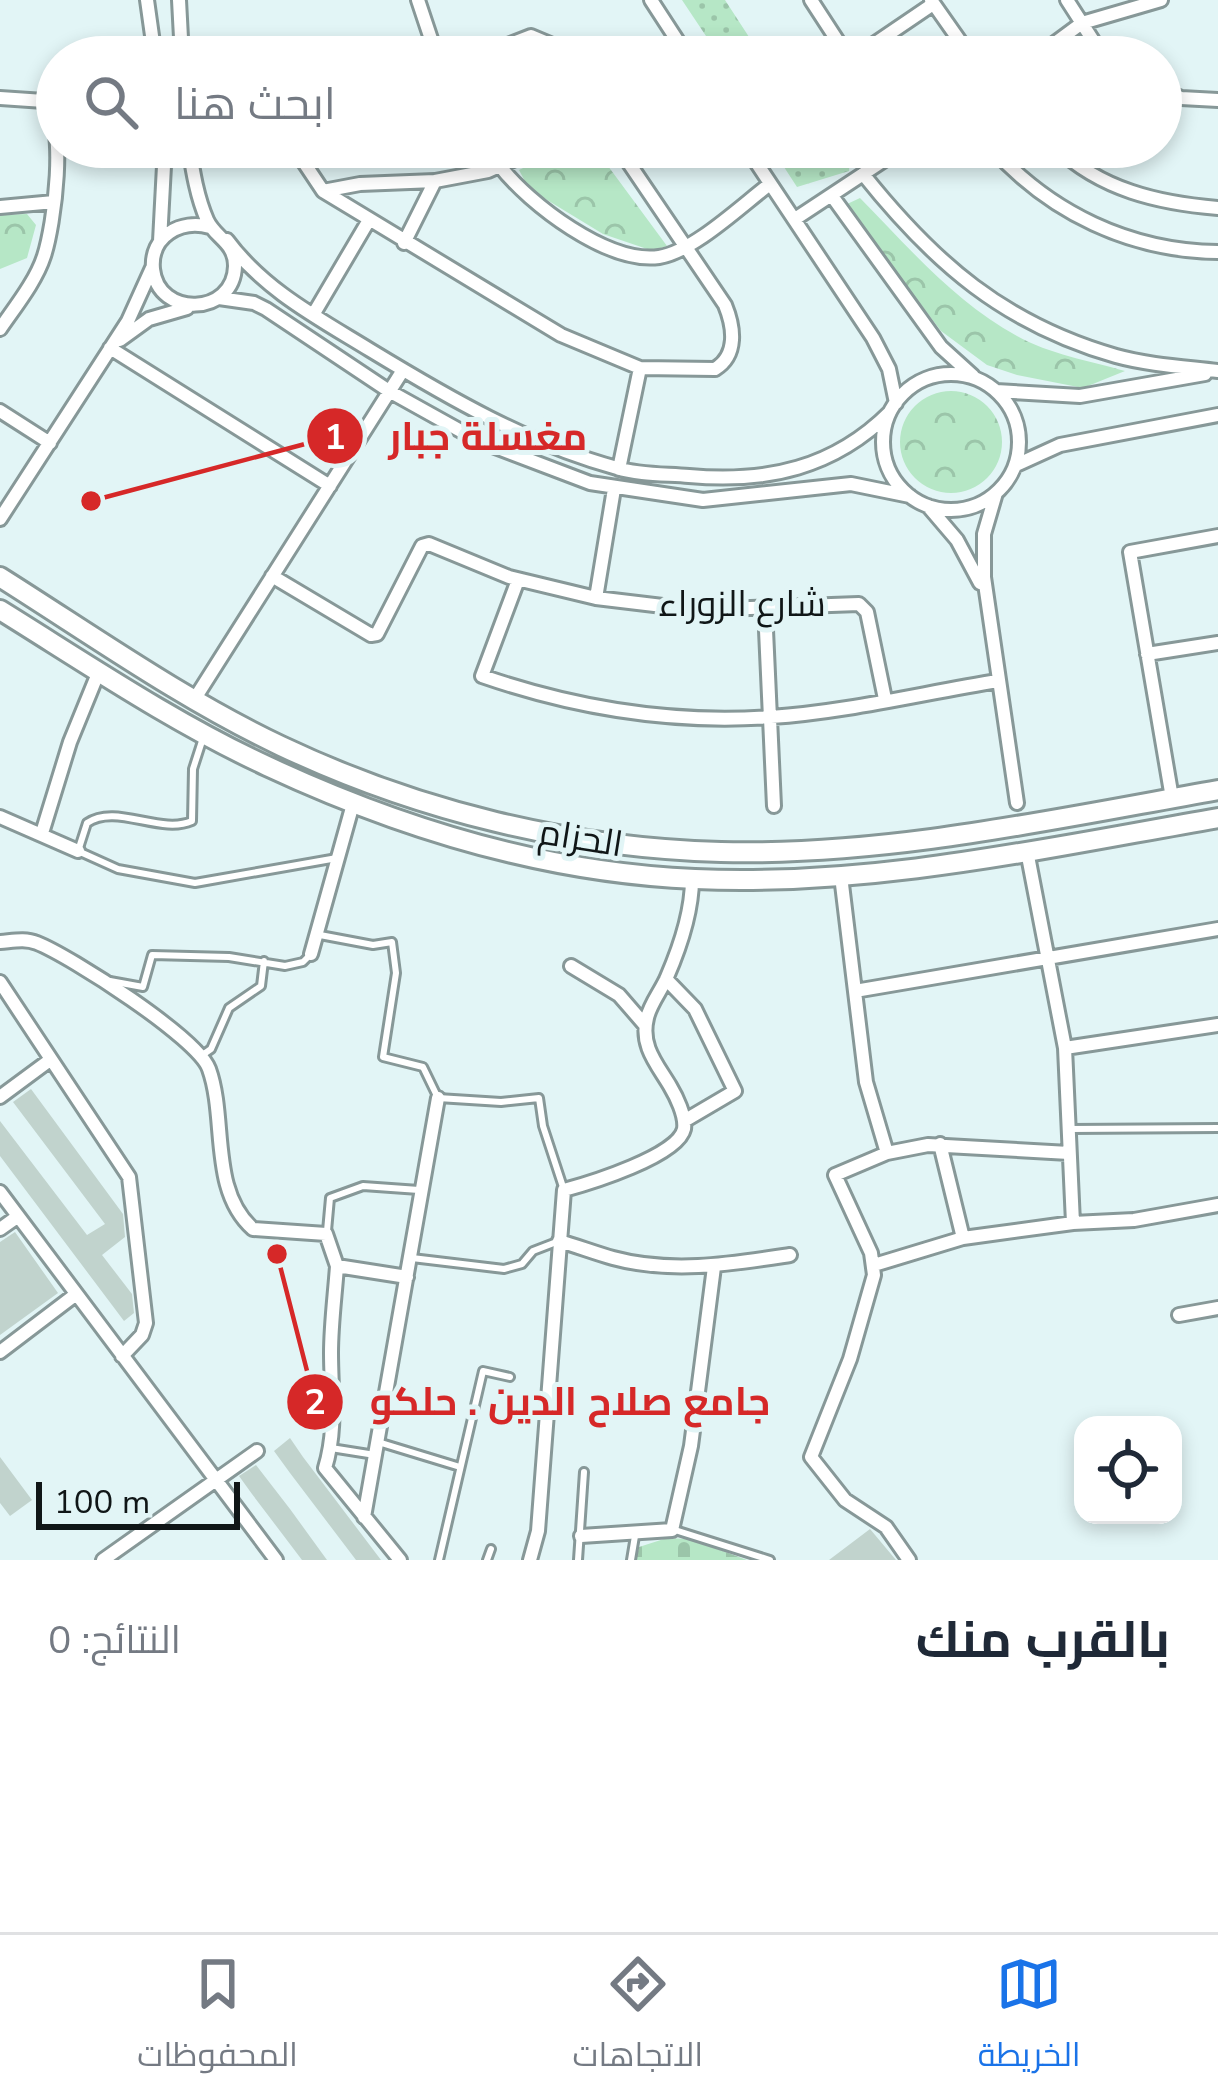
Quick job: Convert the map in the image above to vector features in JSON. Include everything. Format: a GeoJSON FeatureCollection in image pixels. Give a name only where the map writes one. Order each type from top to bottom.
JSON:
{"type":"FeatureCollection","features":[{"type":"Feature","properties":{"kind":"main road","name":"الحزام"},"geometry":{"type":"LineString","coordinates":[[0,577],[194,700],[310,759],[413,798],[503,824],[664,848],[740,852],[879,844],[1218,790]]}},
{"type":"Feature","properties":{"kind":"main road"},"geometry":{"type":"LineString","coordinates":[[0,610],[204,734],[353,804],[531,856],[692,879],[841,877],[1218,818]]}},
{"type":"Feature","properties":{"kind":"street"},"geometry":{"type":"LineString","coordinates":[[147,0],[152,36]]}},
{"type":"Feature","properties":{"kind":"street"},"geometry":{"type":"LineString","coordinates":[[178,0],[181,36]]}},
{"type":"Feature","properties":{"kind":"street"},"geometry":{"type":"LineString","coordinates":[[418,0],[430,36]]}},
{"type":"Feature","properties":{"kind":"street"},"geometry":{"type":"LineString","coordinates":[[651,0],[674,36]]}},
{"type":"Feature","properties":{"kind":"street"},"geometry":{"type":"LineString","coordinates":[[812,0],[837,36]]}},
{"type":"Feature","properties":{"kind":"street"},"geometry":{"type":"LineString","coordinates":[[1067,0],[1092,36]]}},
{"type":"Feature","properties":{"kind":"street"},"geometry":{"type":"LineString","coordinates":[[1064,36],[1082,23],[1161,0]]}},
{"type":"Feature","properties":{"kind":"street"},"geometry":{"type":"LineString","coordinates":[[883,36],[932,2],[956,36]]}},
{"type":"Feature","properties":{"kind":"street"},"geometry":{"type":"LineString","coordinates":[[0,98],[36,100]]}},
{"type":"Feature","properties":{"kind":"street"},"geometry":{"type":"LineString","coordinates":[[1182,98],[1218,100]]}},
{"type":"Feature","properties":{"kind":"street"},"geometry":{"type":"LineString","coordinates":[[0,328],[43,259],[55,168]]}},
{"type":"Feature","properties":{"kind":"street"},"geometry":{"type":"LineString","coordinates":[[0,519],[135,308],[160,241],[164,168]]}},
{"type":"Feature","properties":{"kind":"street"},"geometry":{"type":"LineString","coordinates":[[192,168],[210,227],[256,276],[403,370],[522,435],[619,469],[718,478],[779,474],[835,454],[893,408],[910,388],[928,378],[958,375],[979,380]]}},
{"type":"Feature","properties":{"kind":"street"},"geometry":{"type":"LineString","coordinates":[[308,168],[323,191],[560,335],[640,368],[715,369],[730,352],[731,319],[633,168]]}},
{"type":"Feature","properties":{"kind":"street"},"geometry":{"type":"LineString","coordinates":[[323,191],[360,184],[436,181],[491,168]]}},
{"type":"Feature","properties":{"kind":"street"},"geometry":{"type":"LineString","coordinates":[[502,168],[521,193],[598,243],[632,256],[662,257],[687,245],[770,184]]}},
{"type":"Feature","properties":{"kind":"street"},"geometry":{"type":"LineString","coordinates":[[760,168],[881,353],[893,408],[884,432],[884,452],[890,472],[910,496]]}},
{"type":"Feature","properties":{"kind":"street"},"geometry":{"type":"LineString","coordinates":[[795,219],[872,168]]}},
{"type":"Feature","properties":{"kind":"street"},"geometry":{"type":"LineString","coordinates":[[1014,168],[1041,193],[1091,224],[1160,247],[1218,252]]}},
{"type":"Feature","properties":{"kind":"street"},"geometry":{"type":"LineString","coordinates":[[1085,168],[1104,182],[1167,204],[1218,208]]}},
{"type":"Feature","properties":{"kind":"street"},"geometry":{"type":"LineString","coordinates":[[863,174],[934,257],[1020,318],[1118,356],[1218,371]]}},
{"type":"Feature","properties":{"kind":"street"},"geometry":{"type":"LineString","coordinates":[[404,243],[436,181]]}},
{"type":"Feature","properties":{"kind":"street"},"geometry":{"type":"LineString","coordinates":[[832,196],[941,347],[996,391],[1017,425],[1015,466],[995,493],[985,534],[986,602],[1017,803]]}},
{"type":"Feature","properties":{"kind":"street"},"geometry":{"type":"LineString","coordinates":[[0,207],[54,202]]}},
{"type":"Feature","properties":{"kind":"street"},"geometry":{"type":"LineString","coordinates":[[313,315],[369,220]]}},
{"type":"Feature","properties":{"kind":"street"},"geometry":{"type":"LineString","coordinates":[[160,241],[178,227],[210,227]]}},
{"type":"Feature","properties":{"kind":"street"},"geometry":{"type":"LineString","coordinates":[[219,298],[234,277],[227,240]]}},
{"type":"Feature","properties":{"kind":"street"},"geometry":{"type":"LineString","coordinates":[[153,267],[163,292],[173,301],[197,306]]}},
{"type":"Feature","properties":{"kind":"street"},"geometry":{"type":"LineString","coordinates":[[0,293],[17,304]]}},
{"type":"Feature","properties":{"kind":"street"},"geometry":{"type":"LineString","coordinates":[[110,348],[149,319],[219,298],[254,303],[389,391],[476,440],[526,462],[614,489],[703,500],[851,484],[910,496],[926,505],[957,540],[986,602]]}},
{"type":"Feature","properties":{"kind":"street"},"geometry":{"type":"LineString","coordinates":[[110,348],[330,486]]}},
{"type":"Feature","properties":{"kind":"street"},"geometry":{"type":"LineString","coordinates":[[619,469],[640,368]]}},
{"type":"Feature","properties":{"kind":"street"},"geometry":{"type":"LineString","coordinates":[[194,700],[403,370]]}},
{"type":"Feature","properties":{"kind":"street"},"geometry":{"type":"LineString","coordinates":[[996,391],[1080,396],[1218,371]]}},
{"type":"Feature","properties":{"kind":"street"},"geometry":{"type":"LineString","coordinates":[[0,411],[50,443]]}},
{"type":"Feature","properties":{"kind":"street"},"geometry":{"type":"LineString","coordinates":[[1015,466],[1060,445],[1218,416]]}},
{"type":"Feature","properties":{"kind":"street"},"geometry":{"type":"LineString","coordinates":[[596,598],[614,489]]}},
{"type":"Feature","properties":{"kind":"street"},"geometry":{"type":"LineString","coordinates":[[926,505],[967,508],[995,493]]}},
{"type":"Feature","properties":{"kind":"street"},"geometry":{"type":"LineString","coordinates":[[1172,798],[1130,552],[1218,536]]}},
{"type":"Feature","properties":{"kind":"street","name":"شارع الزوراء"},"geometry":{"type":"LineString","coordinates":[[272,577],[371,634],[377,634],[422,546],[429,544],[518,580],[596,598],[696,610],[859,604],[867,612],[885,699]]}},
{"type":"Feature","properties":{"kind":"street"},"geometry":{"type":"LineString","coordinates":[[518,580],[482,676],[557,701],[684,717],[772,717],[998,681]]}},
{"type":"Feature","properties":{"kind":"street"},"geometry":{"type":"LineString","coordinates":[[765,608],[774,806]]}},
{"type":"Feature","properties":{"kind":"street"},"geometry":{"type":"LineString","coordinates":[[1147,654],[1218,644]]}},
{"type":"Feature","properties":{"kind":"street"},"geometry":{"type":"LineString","coordinates":[[42,833],[70,742],[99,671]]}},
{"type":"Feature","properties":{"kind":"street"},"geometry":{"type":"LineString","coordinates":[[311,955],[353,804]]}},
{"type":"Feature","properties":{"kind":"street"},"geometry":{"type":"LineString","coordinates":[[0,817],[78,851]]}},
{"type":"Feature","properties":{"kind":"street"},"geometry":{"type":"LineString","coordinates":[[1027,851],[1065,1048],[1073,1223]]}},
{"type":"Feature","properties":{"kind":"street"},"geometry":{"type":"LineString","coordinates":[[841,877],[866,1082],[887,1153]]}},
{"type":"Feature","properties":{"kind":"street"},"geometry":{"type":"LineString","coordinates":[[645,1025],[686,923],[692,879]]}},
{"type":"Feature","properties":{"kind":"street"},"geometry":{"type":"LineString","coordinates":[[855,992],[1218,929]]}},
{"type":"Feature","properties":{"kind":"street"},"geometry":{"type":"LineString","coordinates":[[0,942],[35,942],[105,980],[201,1056],[211,1077],[227,1181],[246,1223],[253,1229],[326,1234],[338,1266],[331,1352],[331,1448],[325,1468],[400,1560]]}},
{"type":"Feature","properties":{"kind":"street"},"geometry":{"type":"LineString","coordinates":[[530,1560],[538,1531],[564,1190],[620,1174],[670,1147],[684,1131],[670,1087],[652,1061],[645,1025],[619,995],[571,965]]}},
{"type":"Feature","properties":{"kind":"street"},"geometry":{"type":"LineString","coordinates":[[666,979],[694,1009],[735,1091],[684,1121]]}},
{"type":"Feature","properties":{"kind":"street"},"geometry":{"type":"LineString","coordinates":[[0,982],[123,1168],[133,1192],[146,1323],[142,1335],[122,1356]]}},
{"type":"Feature","properties":{"kind":"street"},"geometry":{"type":"LineString","coordinates":[[1065,1048],[1218,1024]]}},
{"type":"Feature","properties":{"kind":"street"},"geometry":{"type":"LineString","coordinates":[[0,1097],[50,1060]]}},
{"type":"Feature","properties":{"kind":"street"},"geometry":{"type":"LineString","coordinates":[[364,1516],[438,1098]]}},
{"type":"Feature","properties":{"kind":"street"},"geometry":{"type":"LineString","coordinates":[[940,1144],[963,1238]]}},
{"type":"Feature","properties":{"kind":"street"},"geometry":{"type":"LineString","coordinates":[[909,1560],[886,1527],[845,1499],[811,1457],[850,1359],[874,1265],[835,1175],[887,1153],[940,1144],[1069,1153]]}},
{"type":"Feature","properties":{"kind":"street"},"geometry":{"type":"LineString","coordinates":[[0,1192],[276,1560]]}},
{"type":"Feature","properties":{"kind":"street"},"geometry":{"type":"LineString","coordinates":[[874,1265],[963,1238],[1134,1220],[1218,1205]]}},
{"type":"Feature","properties":{"kind":"street"},"geometry":{"type":"LineString","coordinates":[[0,1229],[17,1216]]}},
{"type":"Feature","properties":{"kind":"street"},"geometry":{"type":"LineString","coordinates":[[559,1241],[657,1266],[714,1267],[790,1255]]}},
{"type":"Feature","properties":{"kind":"street"},"geometry":{"type":"LineString","coordinates":[[338,1266],[407,1276]]}},
{"type":"Feature","properties":{"kind":"street"},"geometry":{"type":"LineString","coordinates":[[581,1537],[672,1530],[691,1446],[714,1267]]}},
{"type":"Feature","properties":{"kind":"street"},"geometry":{"type":"LineString","coordinates":[[0,1352],[75,1295]]}},
{"type":"Feature","properties":{"kind":"street"},"geometry":{"type":"LineString","coordinates":[[1179,1315],[1218,1308]]}},
{"type":"Feature","properties":{"kind":"street"},"geometry":{"type":"LineString","coordinates":[[103,1560],[257,1451]]}},
{"type":"Feature","properties":{"kind":"lane"},"geometry":{"type":"LineString","coordinates":[[204,734],[193,769],[192,821],[176,825],[99,816],[87,823],[78,851],[118,868],[195,884],[337,859]]}},
{"type":"Feature","properties":{"kind":"lane"},"geometry":{"type":"LineString","coordinates":[[316,934],[373,945],[392,942],[396,973],[382,1057],[423,1067],[438,1098],[501,1102],[539,1098],[564,1190]]}},
{"type":"Feature","properties":{"kind":"lane"},"geometry":{"type":"LineString","coordinates":[[105,980],[142,987],[152,955],[293,965],[311,955]]}},
{"type":"Feature","properties":{"kind":"lane"},"geometry":{"type":"LineString","coordinates":[[201,1056],[212,1049],[229,1008],[261,986],[264,961]]}},
{"type":"Feature","properties":{"kind":"lane"},"geometry":{"type":"LineString","coordinates":[[1067,1130],[1218,1128]]}},
{"type":"Feature","properties":{"kind":"lane"},"geometry":{"type":"LineString","coordinates":[[326,1234],[330,1198],[363,1186],[423,1191]]}},
{"type":"Feature","properties":{"kind":"lane"},"geometry":{"type":"LineString","coordinates":[[412,1258],[504,1269],[522,1264],[533,1251],[559,1241]]}},
{"type":"Feature","properties":{"kind":"lane"},"geometry":{"type":"LineString","coordinates":[[439,1560],[483,1371],[511,1377]]}},
{"type":"Feature","properties":{"kind":"lane"},"geometry":{"type":"LineString","coordinates":[[331,1448],[377,1449],[460,1467]]}},
{"type":"Feature","properties":{"kind":"lane"},"geometry":{"type":"LineString","coordinates":[[578,1560],[584,1472]]}},
{"type":"Feature","properties":{"kind":"lane"},"geometry":{"type":"LineString","coordinates":[[672,1530],[770,1560]]}},
{"type":"Feature","properties":{"kind":"lane"},"geometry":{"type":"LineString","coordinates":[[631,1560],[635,1532]]}},
{"type":"Feature","properties":{"kind":"lane"},"geometry":{"type":"LineString","coordinates":[[487,1560],[490,1549]]}},
{"type":"Feature","properties":{"kind":"green space"},"geometry":{"type":"Polygon","coordinates":[[[682,0],[725,0],[748,36],[706,36],[682,0]]]}},
{"type":"Feature","properties":{"kind":"green space"},"geometry":{"type":"Polygon","coordinates":[[[609,168],[667,246],[653,251],[603,234],[529,189],[519,170],[609,168]]]}},
{"type":"Feature","properties":{"kind":"green space"},"geometry":{"type":"Polygon","coordinates":[[[785,168],[849,168],[849,171],[797,187],[785,168]]]}},
{"type":"Feature","properties":{"kind":"green space"},"geometry":{"type":"Polygon","coordinates":[[[860,198],[934,273],[995,323],[1042,348],[1125,371],[1083,388],[987,365],[941,331],[845,205],[860,198]]]}},
{"type":"Feature","properties":{"kind":"green space"},"geometry":{"type":"Polygon","coordinates":[[[27,214],[36,225],[27,258],[0,269],[0,215],[27,214]]]}},
{"type":"Feature","properties":{"kind":"green space"},"geometry":{"type":"Polygon","coordinates":[[[951,391],[980,399],[994,413],[1002,442],[994,471],[980,485],[951,493],[922,485],[908,471],[900,442],[908,413],[922,399],[951,391]]]}},
{"type":"Feature","properties":{"kind":"green space"},"geometry":{"type":"Polygon","coordinates":[[[667,1538],[691,1539],[747,1560],[636,1560],[639,1547],[667,1538]]]}},
{"type":"Feature","properties":{"kind":"building"},"geometry":{"type":"Polygon","coordinates":[[[31,1089],[123,1214],[125,1237],[102,1255],[132,1294],[134,1313],[124,1321],[0,1156],[0,1121],[87,1235],[105,1224],[13,1102],[31,1089]]]}},
{"type":"Feature","properties":{"kind":"building"},"geometry":{"type":"Polygon","coordinates":[[[15,1232],[58,1293],[0,1335],[0,1242],[15,1232]]]}},
{"type":"Feature","properties":{"kind":"building"},"geometry":{"type":"Polygon","coordinates":[[[290,1438],[381,1560],[356,1560],[290,1473],[274,1451],[290,1438]]]}},
{"type":"Feature","properties":{"kind":"building"},"geometry":{"type":"Polygon","coordinates":[[[0,1457],[32,1500],[10,1516],[0,1503],[0,1457]]]}},
{"type":"Feature","properties":{"kind":"building"},"geometry":{"type":"Polygon","coordinates":[[[256,1465],[327,1560],[302,1560],[252,1494],[239,1476],[256,1465]]]}},
{"type":"Feature","properties":{"kind":"building"},"geometry":{"type":"Polygon","coordinates":[[[870,1529],[896,1560],[829,1560],[870,1529]]]}},
{"type":"Feature","properties":{"kind":"place","name":"مغسلة جبار"},"geometry":{"type":"Point","coordinates":[91,501]}},
{"type":"Feature","properties":{"kind":"place","name":"جامع صلاح الدين . حلكو"},"geometry":{"type":"Point","coordinates":[277,1254]}}]}
